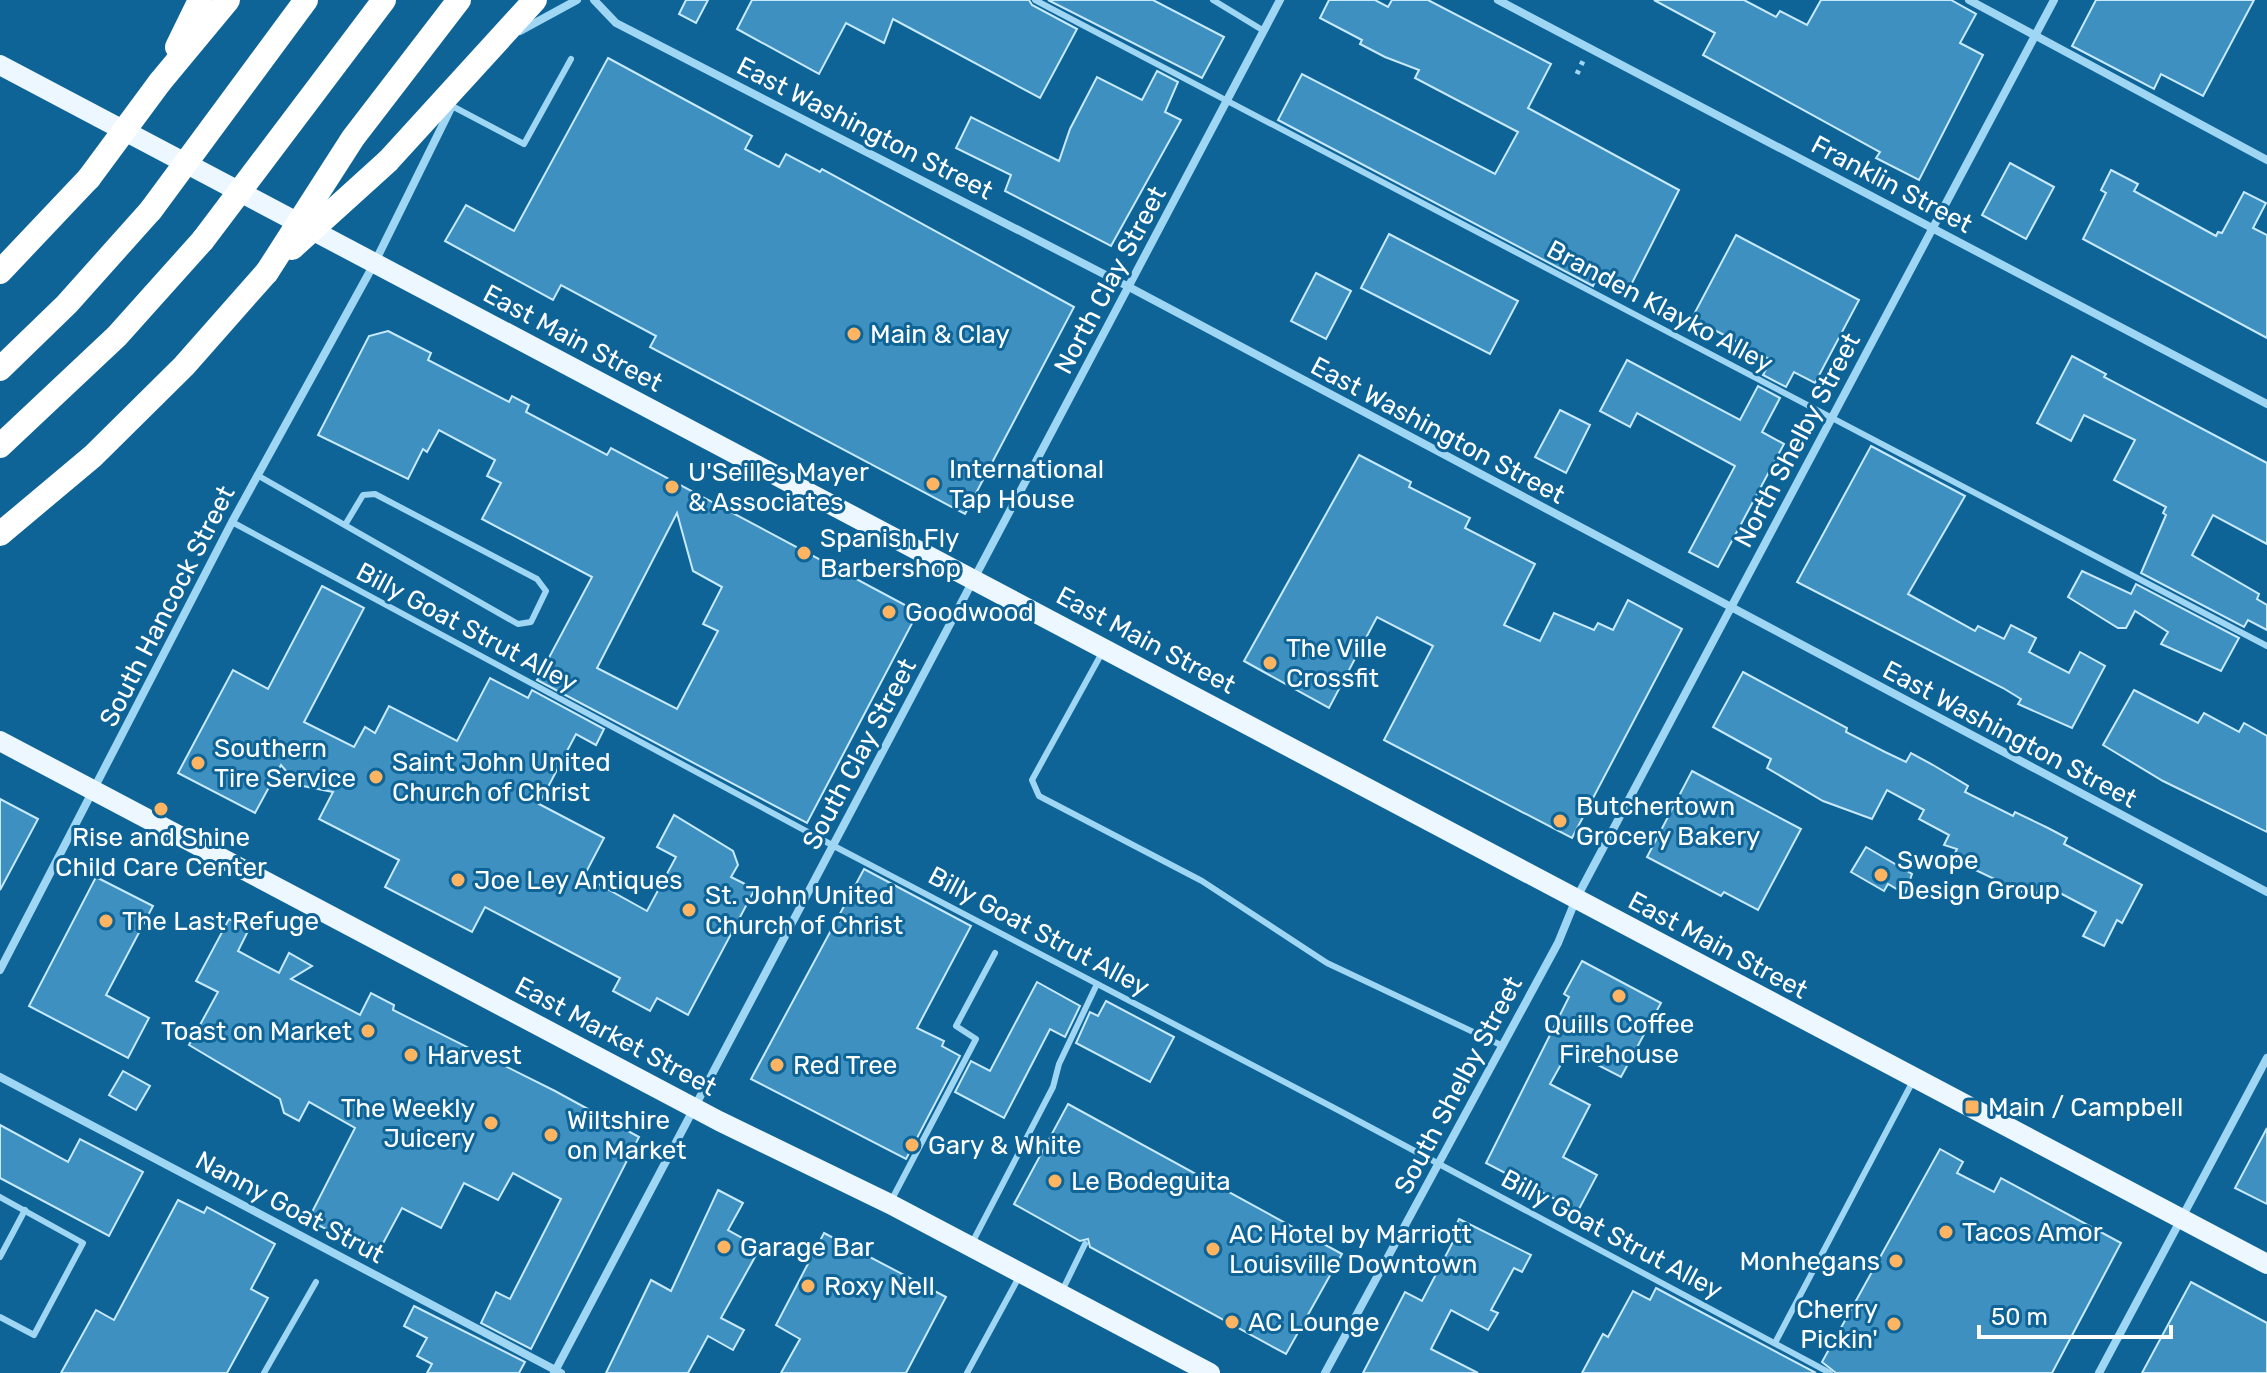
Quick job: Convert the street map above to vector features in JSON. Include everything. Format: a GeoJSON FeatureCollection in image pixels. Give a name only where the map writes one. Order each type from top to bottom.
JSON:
{"type":"FeatureCollection","features":[{"type":"Feature","properties":{"kind":"highway"},"geometry":{"type":"LineString","coordinates":[[160,82],[200,0]]}},
{"type":"Feature","properties":{"kind":"highway"},"geometry":{"type":"LineString","coordinates":[[0,272],[89,178],[160,82],[228,0]]}},
{"type":"Feature","properties":{"kind":"highway"},"geometry":{"type":"LineString","coordinates":[[0,369],[67,304],[151,210],[306,0]]}},
{"type":"Feature","properties":{"kind":"highway"},"geometry":{"type":"LineString","coordinates":[[0,446],[117,336],[203,240],[384,0]]}},
{"type":"Feature","properties":{"kind":"highway"},"geometry":{"type":"LineString","coordinates":[[267,272],[353,138],[459,0]]}},
{"type":"Feature","properties":{"kind":"highway"},"geometry":{"type":"LineString","coordinates":[[0,534],[93,456],[184,366],[267,272],[388,161],[535,0]]}},
{"type":"Feature","properties":{"kind":"main road","name":"East Main Street"},"geometry":{"type":"LineString","coordinates":[[0,65],[2267,1264]]}},
{"type":"Feature","properties":{"kind":"main road","name":"East Market Street"},"geometry":{"type":"LineString","coordinates":[[0,741],[694,1107],[890,1204],[1210,1373]]}},
{"type":"Feature","properties":{"kind":"street","name":"South Hancock Street"},"geometry":{"type":"LineString","coordinates":[[0,970],[232,522],[374,264],[452,106],[476,69],[507,40],[542,16],[577,0]]}},
{"type":"Feature","properties":{"kind":"street","name":"East Washington Street"},"geometry":{"type":"LineString","coordinates":[[594,0],[616,23],[1129,287],[2267,892]]}},
{"type":"Feature","properties":{"kind":"street","name":"North Clay Street"},"geometry":{"type":"LineString","coordinates":[[974,578],[1280,0]]}},
{"type":"Feature","properties":{"kind":"street","name":"Franklin Street"},"geometry":{"type":"LineString","coordinates":[[1498,0],[2267,404]]}},
{"type":"Feature","properties":{"kind":"street"},"geometry":{"type":"LineString","coordinates":[[1969,0],[2034,38],[2267,160]]}},
{"type":"Feature","properties":{"kind":"street","name":"North Shelby Street"},"geometry":{"type":"LineString","coordinates":[[1576,899],[2054,0]]}},
{"type":"Feature","properties":{"kind":"street","name":"South Clay Street"},"geometry":{"type":"LineString","coordinates":[[557,1372],[974,578]]}},
{"type":"Feature","properties":{"kind":"street","name":"South Shelby Street"},"geometry":{"type":"LineString","coordinates":[[1325,1373],[1558,943],[1576,899]]}},
{"type":"Feature","properties":{"kind":"street"},"geometry":{"type":"LineString","coordinates":[[2099,1373],[2267,1058]]}},
{"type":"Feature","properties":{"kind":"street","name":"Nanny Goat Strut"},"geometry":{"type":"LineString","coordinates":[[0,1077],[557,1372]]}},
{"type":"Feature","properties":{"kind":"lane","name":"Branden Klayko Alley"},"geometry":{"type":"LineString","coordinates":[[1035,0],[2267,646]]}},
{"type":"Feature","properties":{"kind":"lane"},"geometry":{"type":"LineString","coordinates":[[1213,0],[1264,31]]}},
{"type":"Feature","properties":{"kind":"lane"},"geometry":{"type":"LineString","coordinates":[[452,106],[524,144],[571,59]]}},
{"type":"Feature","properties":{"kind":"lane"},"geometry":{"type":"LineString","coordinates":[[257,475],[518,624],[531,622],[546,591],[537,579],[375,494],[363,495],[345,525]]}},
{"type":"Feature","properties":{"kind":"lane","name":"Billy Goat Strut Alley"},"geometry":{"type":"LineString","coordinates":[[232,522],[832,845],[1830,1373]]}},
{"type":"Feature","properties":{"kind":"lane"},"geometry":{"type":"LineString","coordinates":[[1105,648],[1032,780],[1039,796],[1202,881],[1327,963],[1503,1046]]}},
{"type":"Feature","properties":{"kind":"lane"},"geometry":{"type":"LineString","coordinates":[[890,1204],[976,1039],[956,1026],[995,953]]}},
{"type":"Feature","properties":{"kind":"lane"},"geometry":{"type":"LineString","coordinates":[[970,1247],[1053,1087],[1059,1064],[1097,984]]}},
{"type":"Feature","properties":{"kind":"lane"},"geometry":{"type":"LineString","coordinates":[[1775,1343],[1915,1077]]}},
{"type":"Feature","properties":{"kind":"lane"},"geometry":{"type":"LineString","coordinates":[[0,1197],[83,1243],[34,1335],[0,1317]]}},
{"type":"Feature","properties":{"kind":"lane"},"geometry":{"type":"LineString","coordinates":[[0,1257],[25,1210]]}},
{"type":"Feature","properties":{"kind":"lane"},"geometry":{"type":"LineString","coordinates":[[1060,1294],[1085,1244]]}},
{"type":"Feature","properties":{"kind":"lane"},"geometry":{"type":"LineString","coordinates":[[967,1373],[1021,1274]]}},
{"type":"Feature","properties":{"kind":"lane"},"geometry":{"type":"LineString","coordinates":[[264,1373],[316,1282]]}},
{"type":"Feature","properties":{"kind":"building"},"geometry":{"type":"Polygon","coordinates":[[[686,0],[708,0],[696,23],[679,14],[686,0]]]}},
{"type":"Feature","properties":{"kind":"building"},"geometry":{"type":"Polygon","coordinates":[[[752,0],[1029,0],[1032,5],[1077,29],[1040,98],[893,19],[884,43],[846,23],[819,74],[737,29],[752,0]]]}},
{"type":"Feature","properties":{"kind":"building"},"geometry":{"type":"Polygon","coordinates":[[[1048,0],[1153,0],[1224,37],[1202,78],[1048,0]]]}},
{"type":"Feature","properties":{"kind":"building"},"geometry":{"type":"Polygon","coordinates":[[[1329,0],[1375,0],[1388,7],[1392,0],[1428,0],[1551,64],[1528,108],[1679,190],[1627,293],[1597,277],[1593,286],[1278,120],[1302,74],[1495,174],[1518,132],[1415,78],[1419,70],[1360,44],[1362,40],[1320,18],[1329,0]]]}},
{"type":"Feature","properties":{"kind":"building"},"geometry":{"type":"Polygon","coordinates":[[[1654,0],[1744,0],[1776,17],[1780,11],[1807,25],[1821,0],[1951,0],[1976,14],[1960,43],[1983,55],[1919,180],[1876,158],[1880,152],[1703,55],[1715,33],[1654,0]]]}},
{"type":"Feature","properties":{"kind":"building"},"geometry":{"type":"Polygon","coordinates":[[[2096,0],[2254,0],[2203,96],[2161,74],[2154,89],[2072,46],[2096,0]]]}},
{"type":"Feature","properties":{"kind":"building","name":"Main & Clay"},"geometry":{"type":"Polygon","coordinates":[[[608,58],[752,136],[745,149],[779,167],[786,154],[820,172],[822,169],[1074,307],[965,514],[650,347],[656,336],[561,285],[553,300],[445,241],[466,205],[514,231],[608,58]]]}},
{"type":"Feature","properties":{"kind":"building"},"geometry":{"type":"Polygon","coordinates":[[[1157,71],[1178,82],[1165,112],[1181,120],[1111,246],[1005,191],[1011,175],[956,148],[971,117],[1059,161],[1070,129],[1097,77],[1142,100],[1157,71]]]}},
{"type":"Feature","properties":{"kind":"building"},"geometry":{"type":"Polygon","coordinates":[[[2010,163],[2054,187],[2026,239],[1982,215],[2010,163]]]}},
{"type":"Feature","properties":{"kind":"building"},"geometry":{"type":"Polygon","coordinates":[[[2111,170],[2138,184],[2134,191],[2216,236],[2218,232],[2222,233],[2244,192],[2266,203],[2253,228],[2267,235],[2267,338],[2083,239],[2106,193],[2101,190],[2111,170]]]}},
{"type":"Feature","properties":{"kind":"building"},"geometry":{"type":"Polygon","coordinates":[[[1389,234],[1518,301],[1490,354],[1361,288],[1389,234]]]}},
{"type":"Feature","properties":{"kind":"building"},"geometry":{"type":"Polygon","coordinates":[[[1736,235],[1859,300],[1815,383],[1794,372],[1786,387],[1763,375],[1771,360],[1692,318],[1736,235]]]}},
{"type":"Feature","properties":{"kind":"building"},"geometry":{"type":"Polygon","coordinates":[[[1316,273],[1351,291],[1326,339],[1291,321],[1316,273]]]}},
{"type":"Feature","properties":{"kind":"building"},"geometry":{"type":"Polygon","coordinates":[[[388,331],[431,353],[428,360],[509,402],[512,396],[529,405],[526,412],[607,455],[611,448],[918,612],[807,823],[537,680],[592,577],[482,519],[501,483],[487,476],[495,460],[439,430],[427,452],[423,449],[408,479],[318,435],[369,336],[388,331]],[[677,513],[597,668],[677,709],[718,631],[703,624],[722,587],[693,571],[677,513]]]}},
{"type":"Feature","properties":{"kind":"building"},"geometry":{"type":"Polygon","coordinates":[[[2072,356],[2106,374],[2104,377],[2267,463],[2267,544],[2213,515],[2192,555],[2259,594],[2257,599],[2267,605],[2267,630],[2248,620],[2244,627],[2141,573],[2166,515],[2163,513],[2166,507],[2114,480],[2135,440],[2084,415],[2071,441],[2037,423],[2072,356]]]}},
{"type":"Feature","properties":{"kind":"building"},"geometry":{"type":"Polygon","coordinates":[[[1627,360],[1740,420],[1758,386],[1780,398],[1762,432],[1784,444],[1718,567],[1689,552],[1735,466],[1637,413],[1630,427],[1600,411],[1627,360]]]}},
{"type":"Feature","properties":{"kind":"building"},"geometry":{"type":"Polygon","coordinates":[[[1560,410],[1590,425],[1566,473],[1535,457],[1560,410]]]}},
{"type":"Feature","properties":{"kind":"building"},"geometry":{"type":"Polygon","coordinates":[[[1871,446],[1965,496],[1908,594],[1975,631],[1978,626],[2004,639],[2011,625],[2036,638],[2029,652],[2069,673],[2080,652],[2105,666],[2072,728],[2018,704],[2021,699],[2003,688],[1797,582],[1871,446]]]}},
{"type":"Feature","properties":{"kind":"building"},"geometry":{"type":"Polygon","coordinates":[[[1359,455],[1411,482],[1409,487],[1470,518],[1465,528],[1535,564],[1504,625],[1540,641],[1554,613],[1594,630],[1598,623],[1613,630],[1628,600],[1682,629],[1572,838],[1384,740],[1433,646],[1377,617],[1329,708],[1244,661],[1359,455]]]}},
{"type":"Feature","properties":{"kind":"building"},"geometry":{"type":"Polygon","coordinates":[[[2082,571],[2131,594],[2136,584],[2239,638],[2221,671],[2161,644],[2168,632],[2135,611],[2126,628],[2118,628],[2068,597],[2082,571]]]}},
{"type":"Feature","properties":{"kind":"building"},"geometry":{"type":"Polygon","coordinates":[[[322,586],[364,608],[304,722],[354,747],[365,727],[375,733],[389,706],[457,741],[490,678],[528,698],[532,690],[604,729],[596,745],[576,734],[539,804],[604,838],[584,876],[647,911],[676,857],[657,847],[674,815],[733,851],[738,865],[731,877],[755,889],[688,1015],[657,998],[650,1011],[613,991],[620,978],[485,907],[472,932],[385,887],[399,860],[319,819],[333,792],[298,785],[281,765],[255,813],[178,773],[233,670],[268,689],[322,586]]]}},
{"type":"Feature","properties":{"kind":"building"},"geometry":{"type":"Polygon","coordinates":[[[1743,672],[1885,752],[1906,762],[1911,753],[1968,786],[1965,792],[2013,816],[2015,812],[2048,828],[2067,838],[2064,844],[2142,885],[2122,923],[2117,920],[2104,946],[2083,936],[2096,912],[2041,883],[2035,898],[1952,859],[1957,849],[1944,845],[1949,835],[1919,819],[1924,810],[1887,790],[1872,819],[1823,801],[1767,768],[1771,759],[1713,727],[1743,672]]]}},
{"type":"Feature","properties":{"kind":"building"},"geometry":{"type":"Polygon","coordinates":[[[2134,690],[2198,723],[2204,713],[2239,732],[2244,723],[2267,736],[2267,832],[2163,781],[2103,745],[2134,690]]]}},
{"type":"Feature","properties":{"kind":"building"},"geometry":{"type":"Polygon","coordinates":[[[1692,771],[1801,829],[1758,910],[1724,892],[1721,896],[1647,857],[1692,771]]]}},
{"type":"Feature","properties":{"kind":"building"},"geometry":{"type":"Polygon","coordinates":[[[0,799],[38,819],[0,890],[0,799]]]}},
{"type":"Feature","properties":{"kind":"building"},"geometry":{"type":"Polygon","coordinates":[[[1866,847],[1912,874],[1905,894],[1888,884],[1884,891],[1851,872],[1866,847]]]}},
{"type":"Feature","properties":{"kind":"building"},"geometry":{"type":"Polygon","coordinates":[[[864,869],[971,926],[917,1028],[944,1041],[942,1046],[960,1056],[906,1159],[751,1079],[864,869]]]}},
{"type":"Feature","properties":{"kind":"building"},"geometry":{"type":"Polygon","coordinates":[[[96,877],[153,906],[106,995],[149,1018],[128,1058],[29,1006],[96,877]]]}},
{"type":"Feature","properties":{"kind":"building"},"geometry":{"type":"Polygon","coordinates":[[[229,919],[249,929],[238,951],[279,973],[289,953],[312,966],[291,979],[360,1015],[371,993],[394,1005],[393,1010],[639,1137],[531,1349],[481,1323],[496,1292],[510,1299],[561,1199],[513,1173],[498,1200],[464,1183],[441,1228],[402,1208],[380,1249],[338,1227],[334,1233],[308,1220],[355,1128],[309,1102],[299,1121],[284,1113],[280,1099],[189,1045],[218,992],[196,981],[229,919]]]}},
{"type":"Feature","properties":{"kind":"building"},"geometry":{"type":"Polygon","coordinates":[[[1582,961],[1661,1003],[1621,1077],[1569,1050],[1550,1084],[1590,1105],[1563,1157],[1597,1175],[1578,1211],[1486,1163],[1569,997],[1564,994],[1582,961]]]}},
{"type":"Feature","properties":{"kind":"building"},"geometry":{"type":"Polygon","coordinates":[[[1037,982],[1080,1006],[1065,1037],[1050,1029],[1004,1118],[955,1092],[971,1061],[990,1071],[1037,982]]]}},
{"type":"Feature","properties":{"kind":"building"},"geometry":{"type":"Polygon","coordinates":[[[1106,1001],[1174,1037],[1150,1082],[1076,1043],[1090,1012],[1098,1016],[1106,1001]]]}},
{"type":"Feature","properties":{"kind":"building"},"geometry":{"type":"Polygon","coordinates":[[[123,1071],[150,1086],[136,1110],[109,1095],[123,1071]]]}},
{"type":"Feature","properties":{"kind":"building","name":"AC Hotel by Marriott Louisville Downtown"},"geometry":{"type":"Polygon","coordinates":[[[1068,1104],[1342,1254],[1286,1354],[1090,1247],[1088,1239],[1080,1241],[1014,1204],[1068,1104]]]}},
{"type":"Feature","properties":{"kind":"building"},"geometry":{"type":"Polygon","coordinates":[[[0,1125],[68,1162],[80,1139],[143,1172],[109,1236],[0,1178],[0,1125]]]}},
{"type":"Feature","properties":{"kind":"building"},"geometry":{"type":"Polygon","coordinates":[[[2267,1128],[2267,1204],[2235,1188],[2267,1128]]]}},
{"type":"Feature","properties":{"kind":"building"},"geometry":{"type":"Polygon","coordinates":[[[1940,1149],[1963,1162],[1957,1173],[1994,1192],[2001,1178],[2121,1243],[2052,1373],[1836,1373],[1822,1362],[1940,1149]]]}},
{"type":"Feature","properties":{"kind":"building"},"geometry":{"type":"Polygon","coordinates":[[[718,1190],[743,1203],[728,1230],[760,1248],[721,1318],[744,1330],[733,1350],[708,1336],[688,1373],[606,1373],[651,1280],[671,1291],[718,1190]]]}},
{"type":"Feature","properties":{"kind":"building"},"geometry":{"type":"Polygon","coordinates":[[[178,1200],[204,1213],[207,1207],[275,1244],[251,1289],[268,1298],[227,1373],[61,1373],[96,1310],[114,1320],[178,1200]]]}},
{"type":"Feature","properties":{"kind":"building"},"geometry":{"type":"Polygon","coordinates":[[[1459,1219],[1531,1255],[1522,1272],[1514,1268],[1491,1310],[1498,1313],[1488,1330],[1451,1310],[1431,1349],[1478,1373],[1363,1373],[1405,1292],[1422,1301],[1455,1238],[1451,1236],[1459,1219]]]}},
{"type":"Feature","properties":{"kind":"building"},"geometry":{"type":"Polygon","coordinates":[[[824,1233],[946,1297],[906,1373],[781,1373],[800,1339],[776,1325],[824,1233]]]}},
{"type":"Feature","properties":{"kind":"building"},"geometry":{"type":"Polygon","coordinates":[[[2191,1282],[2267,1323],[2267,1373],[2142,1373],[2191,1282]]]}},
{"type":"Feature","properties":{"kind":"building"},"geometry":{"type":"Polygon","coordinates":[[[1656,1288],[1816,1373],[1582,1373],[1603,1334],[1608,1337],[1633,1291],[1650,1300],[1656,1288]]]}},
{"type":"Feature","properties":{"kind":"building"},"geometry":{"type":"Polygon","coordinates":[[[414,1306],[525,1362],[519,1373],[427,1373],[432,1364],[417,1356],[427,1338],[404,1326],[414,1306]]]}},
{"type":"Feature","properties":{"kind":"place","name":"Main & Clay"},"geometry":{"type":"Point","coordinates":[854,334]}},
{"type":"Feature","properties":{"kind":"place","name":"International Tap House"},"geometry":{"type":"Point","coordinates":[933,484]}},
{"type":"Feature","properties":{"kind":"place","name":"U'Seilles Mayer & Associates"},"geometry":{"type":"Point","coordinates":[672,487]}},
{"type":"Feature","properties":{"kind":"place","name":"Spanish Fly Barbershop"},"geometry":{"type":"Point","coordinates":[804,553]}},
{"type":"Feature","properties":{"kind":"place","name":"Goodwood"},"geometry":{"type":"Point","coordinates":[889,612]}},
{"type":"Feature","properties":{"kind":"place","name":"The Ville Crossfit"},"geometry":{"type":"Point","coordinates":[1270,663]}},
{"type":"Feature","properties":{"kind":"place","name":"Southern Tire Service"},"geometry":{"type":"Point","coordinates":[198,763]}},
{"type":"Feature","properties":{"kind":"place","name":"Saint John United Church of Christ"},"geometry":{"type":"Point","coordinates":[376,777]}},
{"type":"Feature","properties":{"kind":"place","name":"Rise and Shine Child Care Center"},"geometry":{"type":"Point","coordinates":[161,809]}},
{"type":"Feature","properties":{"kind":"place","name":"Butchertown Grocery Bakery"},"geometry":{"type":"Point","coordinates":[1560,821]}},
{"type":"Feature","properties":{"kind":"place","name":"Swope Design Group"},"geometry":{"type":"Point","coordinates":[1881,875]}},
{"type":"Feature","properties":{"kind":"place","name":"Joe Ley Antiques"},"geometry":{"type":"Point","coordinates":[458,880]}},
{"type":"Feature","properties":{"kind":"place","name":"St. John United Church of Christ"},"geometry":{"type":"Point","coordinates":[689,910]}},
{"type":"Feature","properties":{"kind":"place","name":"The Last Refuge"},"geometry":{"type":"Point","coordinates":[106,921]}},
{"type":"Feature","properties":{"kind":"place","name":"Quills Coffee Firehouse"},"geometry":{"type":"Point","coordinates":[1619,996]}},
{"type":"Feature","properties":{"kind":"place","name":"Toast on Market"},"geometry":{"type":"Point","coordinates":[368,1031]}},
{"type":"Feature","properties":{"kind":"place","name":"Harvest"},"geometry":{"type":"Point","coordinates":[411,1055]}},
{"type":"Feature","properties":{"kind":"place","name":"Red Tree"},"geometry":{"type":"Point","coordinates":[777,1065]}},
{"type":"Feature","properties":{"kind":"place","name":"Main / Campbell"},"geometry":{"type":"Point","coordinates":[1972,1107]}},
{"type":"Feature","properties":{"kind":"place","name":"The Weekly Juicery"},"geometry":{"type":"Point","coordinates":[491,1123]}},
{"type":"Feature","properties":{"kind":"place","name":"Wiltshire on Market"},"geometry":{"type":"Point","coordinates":[551,1135]}},
{"type":"Feature","properties":{"kind":"place","name":"Gary & White"},"geometry":{"type":"Point","coordinates":[912,1145]}},
{"type":"Feature","properties":{"kind":"place","name":"Le Bodeguita"},"geometry":{"type":"Point","coordinates":[1055,1181]}},
{"type":"Feature","properties":{"kind":"place","name":"Tacos Amor"},"geometry":{"type":"Point","coordinates":[1946,1232]}},
{"type":"Feature","properties":{"kind":"place","name":"Garage Bar"},"geometry":{"type":"Point","coordinates":[724,1247]}},
{"type":"Feature","properties":{"kind":"place","name":"AC Hotel by Marriott Louisville Downtown"},"geometry":{"type":"Point","coordinates":[1213,1249]}},
{"type":"Feature","properties":{"kind":"place","name":"Monhegans"},"geometry":{"type":"Point","coordinates":[1896,1261]}},
{"type":"Feature","properties":{"kind":"place","name":"Roxy Nell"},"geometry":{"type":"Point","coordinates":[808,1286]}},
{"type":"Feature","properties":{"kind":"place","name":"AC Lounge"},"geometry":{"type":"Point","coordinates":[1232,1322]}},
{"type":"Feature","properties":{"kind":"place","name":"Cherry Pickin'"},"geometry":{"type":"Point","coordinates":[1894,1324]}}]}
